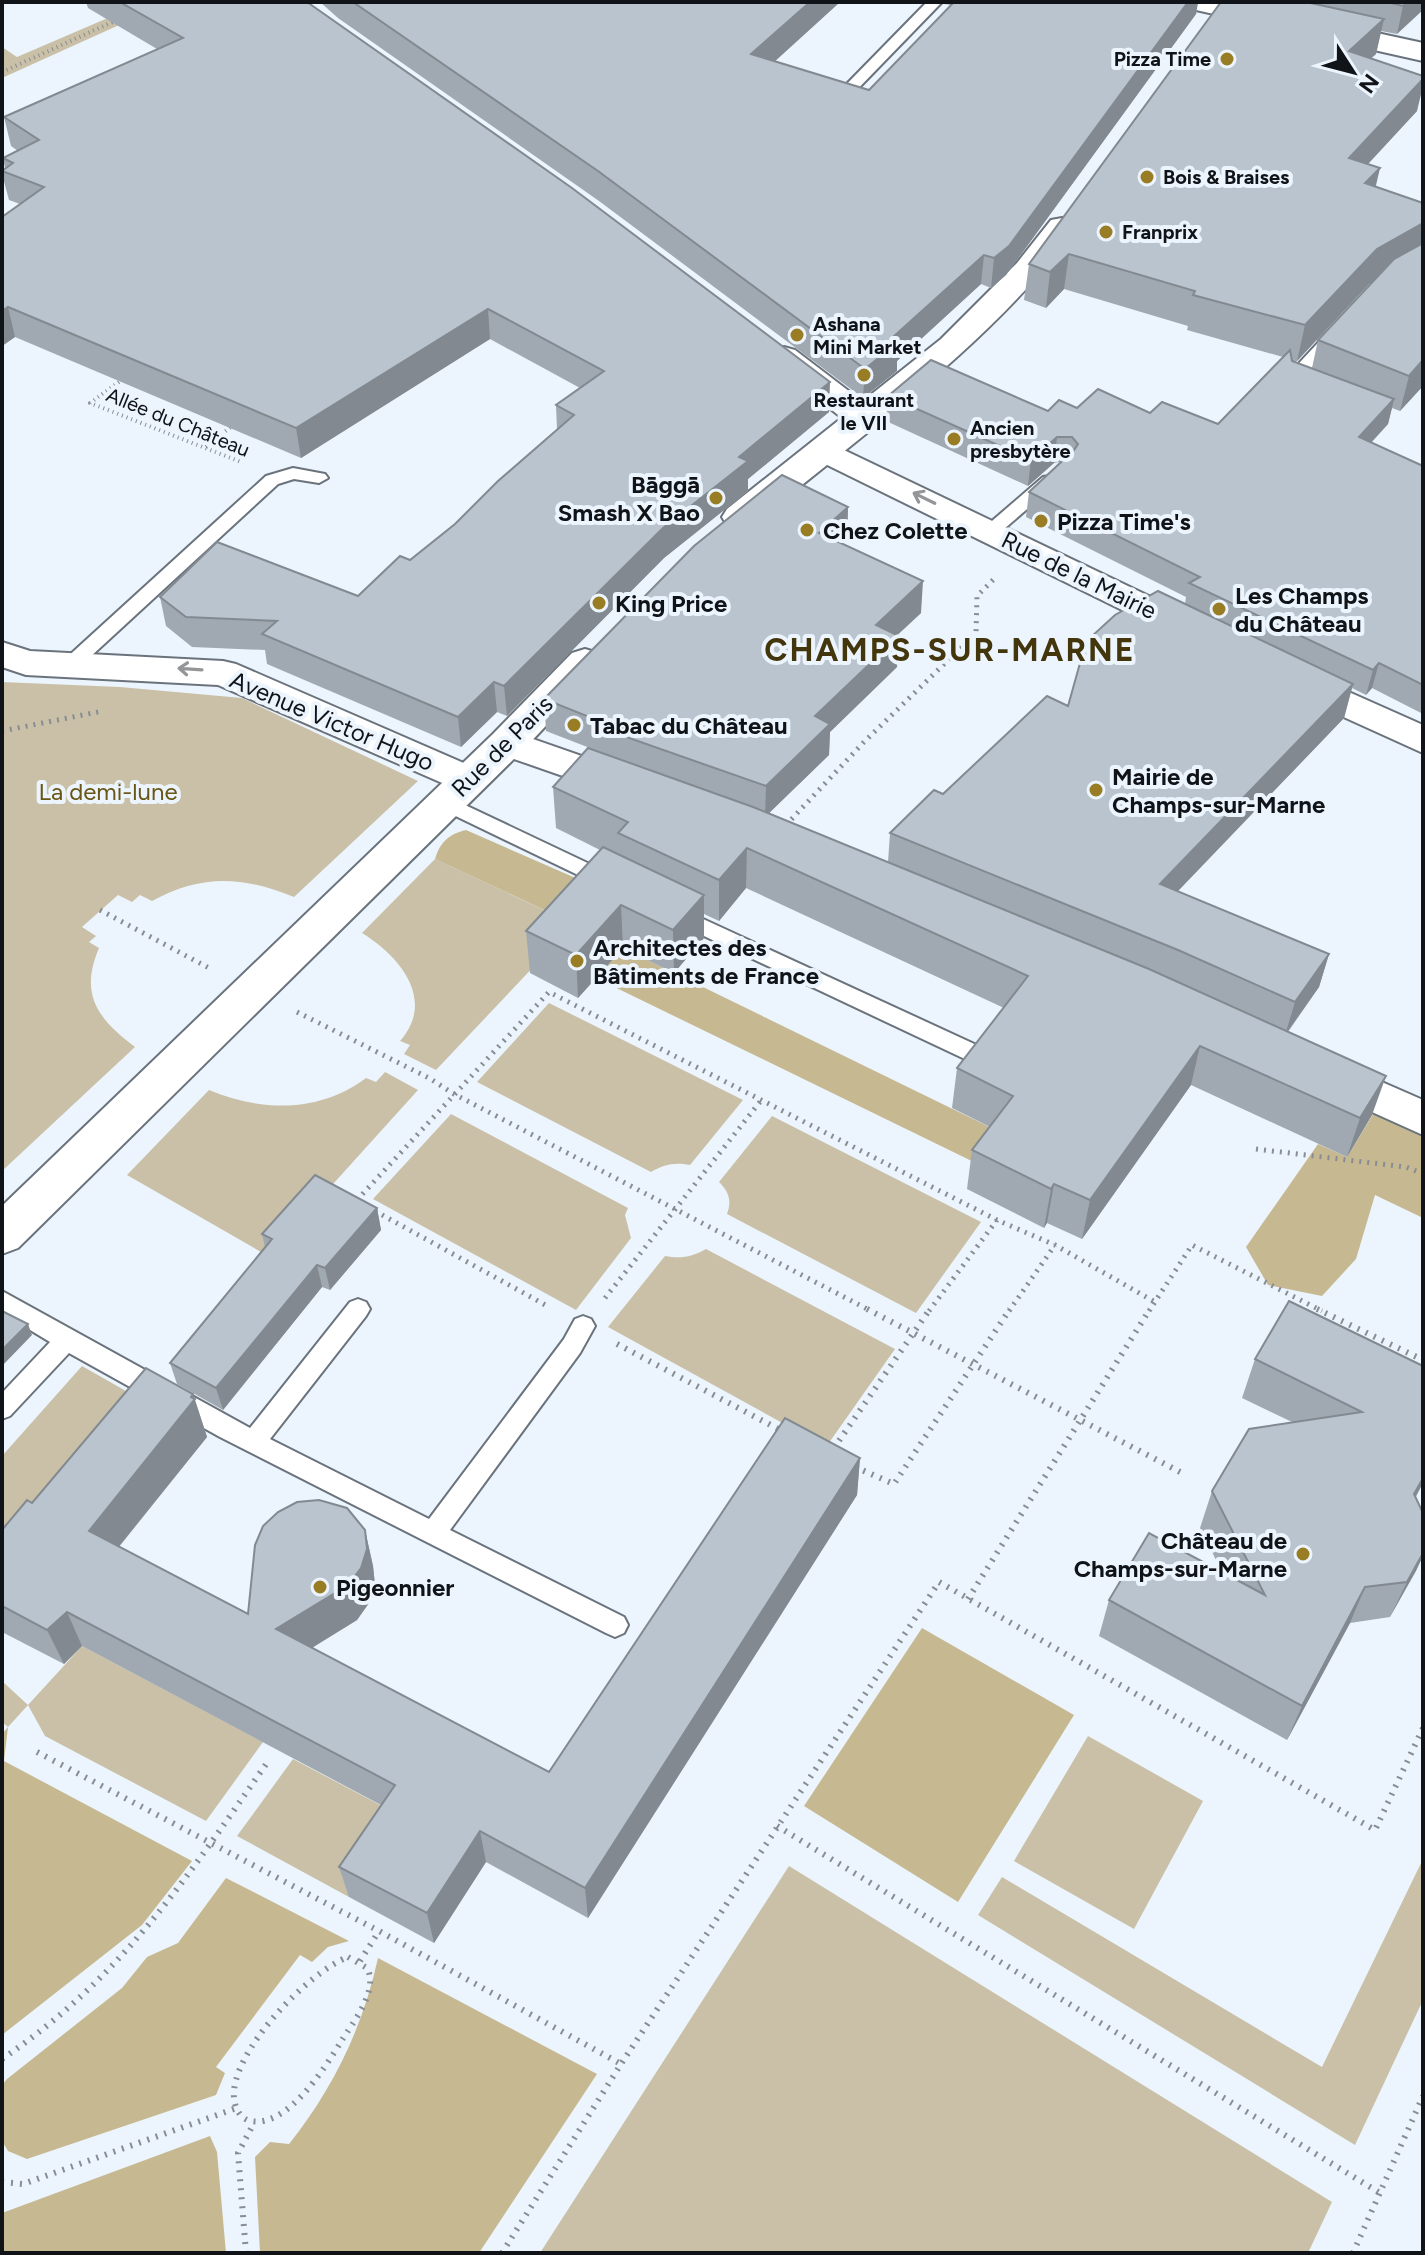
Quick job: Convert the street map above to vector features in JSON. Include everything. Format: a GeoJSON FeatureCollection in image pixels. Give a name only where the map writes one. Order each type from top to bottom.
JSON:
{"type":"FeatureCollection","features":[{"type":"Feature","properties":{"kind":"main road"},"geometry":{"type":"LineString","coordinates":[[1210,10],[1423,52]]}},
{"type":"Feature","properties":{"kind":"main road"},"geometry":{"type":"LineString","coordinates":[[714,538],[863,418],[1019,284],[1081,200]]}},
{"type":"Feature","properties":{"kind":"main road","name":"Rue de Paris"},"geometry":{"type":"LineString","coordinates":[[2,1235],[507,743],[608,639]]}},
{"type":"Feature","properties":{"kind":"street"},"geometry":{"type":"LineString","coordinates":[[758,338],[863,418]]}},
{"type":"Feature","properties":{"kind":"street","name":"Rue de la Mairie"},"geometry":{"type":"LineString","coordinates":[[823,450],[1218,643]]}},
{"type":"Feature","properties":{"kind":"street","name":"Avenue Victor Hugo"},"geometry":{"type":"LineString","coordinates":[[2,654],[26,663],[223,673],[457,791]]}},
{"type":"Feature","properties":{"kind":"street"},"geometry":{"type":"LineString","coordinates":[[1274,670],[1423,740]]}},
{"type":"Feature","properties":{"kind":"street"},"geometry":{"type":"LineString","coordinates":[[507,743],[661,798]]}},
{"type":"Feature","properties":{"kind":"street"},"geometry":{"type":"LineString","coordinates":[[1298,1061],[1423,1119]]}},
{"type":"Feature","properties":{"kind":"lane"},"geometry":{"type":"LineString","coordinates":[[841,98],[935,2]]}},
{"type":"Feature","properties":{"kind":"lane"},"geometry":{"type":"LineString","coordinates":[[1322,390],[1294,379],[1346,322]]}},
{"type":"Feature","properties":{"kind":"lane"},"geometry":{"type":"LineString","coordinates":[[991,531],[1062,469]]}},
{"type":"Feature","properties":{"kind":"lane"},"geometry":{"type":"LineString","coordinates":[[70,665],[236,510],[279,477],[293,473],[319,478]]}},
{"type":"Feature","properties":{"kind":"lane"},"geometry":{"type":"LineString","coordinates":[[457,791],[632,893]]}},
{"type":"Feature","properties":{"kind":"lane"},"geometry":{"type":"LineString","coordinates":[[660,907],[975,1054]]}},
{"type":"Feature","properties":{"kind":"lane"},"geometry":{"type":"LineString","coordinates":[[2,1301],[66,1340],[254,1441],[615,1625]]}},
{"type":"Feature","properties":{"kind":"lane"},"geometry":{"type":"LineString","coordinates":[[254,1441],[358,1309]]}},
{"type":"Feature","properties":{"kind":"lane"},"geometry":{"type":"LineString","coordinates":[[434,1532],[572,1346],[583,1326]]}},
{"type":"Feature","properties":{"kind":"lane"},"geometry":{"type":"LineString","coordinates":[[2,1409],[66,1340]]}},
{"type":"Feature","properties":{"kind":"path"},"geometry":{"type":"LineString","coordinates":[[2,72],[117,20]]}},
{"type":"Feature","properties":{"kind":"path","name":"Allée du Château"},"geometry":{"type":"LineString","coordinates":[[128,375],[90,403],[279,477]]}},
{"type":"Feature","properties":{"kind":"path"},"geometry":{"type":"LineString","coordinates":[[205,448],[239,421]]}},
{"type":"Feature","properties":{"kind":"path"},"geometry":{"type":"LineString","coordinates":[[785,827],[864,742],[976,633],[977,596],[1026,549]]}},
{"type":"Feature","properties":{"kind":"path"},"geometry":{"type":"LineString","coordinates":[[2,731],[108,710]]}},
{"type":"Feature","properties":{"kind":"path"},"geometry":{"type":"LineString","coordinates":[[454,1094],[549,992],[763,1098],[997,1220],[1055,1245],[1155,1302]]}},
{"type":"Feature","properties":{"kind":"path"},"geometry":{"type":"LineString","coordinates":[[295,1012],[429,1078],[454,1094],[1184,1474]]}},
{"type":"Feature","properties":{"kind":"path"},"geometry":{"type":"LineString","coordinates":[[583,1326],[763,1098]]}},
{"type":"Feature","properties":{"kind":"path"},"geometry":{"type":"LineString","coordinates":[[1256,1149],[1406,1167],[1423,1174]]}},
{"type":"Feature","properties":{"kind":"path"},"geometry":{"type":"LineString","coordinates":[[829,1456],[913,1332],[997,1220]]}},
{"type":"Feature","properties":{"kind":"path"},"geometry":{"type":"LineString","coordinates":[[894,1484],[972,1363],[1055,1245]]}},
{"type":"Feature","properties":{"kind":"path"},"geometry":{"type":"LineString","coordinates":[[968,1599],[1079,1419],[1192,1245],[1423,1360]]}},
{"type":"Feature","properties":{"kind":"path"},"geometry":{"type":"LineString","coordinates":[[502,2253],[621,2064],[939,1582],[1375,1830],[1423,1728]]}},
{"type":"Feature","properties":{"kind":"path"},"geometry":{"type":"LineString","coordinates":[[37,1752],[379,1931],[621,2064]]}},
{"type":"Feature","properties":{"kind":"path"},"geometry":{"type":"LineString","coordinates":[[2,2059],[108,1975],[210,1843],[269,1760]]}},
{"type":"Feature","properties":{"kind":"path"},"geometry":{"type":"LineString","coordinates":[[777,1826],[1380,2193]]}},
{"type":"Feature","properties":{"kind":"path"},"geometry":{"type":"LineString","coordinates":[[360,1961],[379,1931]]}},
{"type":"Feature","properties":{"kind":"path"},"geometry":{"type":"LineString","coordinates":[[348,1957],[360,1961],[369,1969],[371,1982],[357,2016],[301,2098],[268,2120],[254,2123],[242,2120],[234,2109],[233,2096],[243,2059],[304,1982],[335,1961],[348,1957]]}},
{"type":"Feature","properties":{"kind":"path"},"geometry":{"type":"LineString","coordinates":[[1353,2253],[1423,2096]]}},
{"type":"Feature","properties":{"kind":"path"},"geometry":{"type":"LineString","coordinates":[[2,2182],[23,2184],[234,2109]]}},
{"type":"Feature","properties":{"kind":"path"},"geometry":{"type":"LineString","coordinates":[[246,2253],[238,2153],[254,2123]]}},
{"type":"Feature","properties":{"kind":"green space"},"geometry":{"type":"Polygon","coordinates":[[[145,2],[170,2],[2,78],[2,47],[17,57],[145,2]]]}},
{"type":"Feature","properties":{"kind":"green space","name":"La demi-lune"},"geometry":{"type":"Polygon","coordinates":[[[2,682],[120,687],[242,698],[418,781],[294,897],[257,885],[205,882],[152,901],[140,895],[132,902],[118,895],[82,927],[96,936],[89,942],[99,948],[91,979],[96,1005],[111,1026],[135,1047],[2,1171],[2,682]]]}},
{"type":"Feature","properties":{"kind":"green space"},"geometry":{"type":"Polygon","coordinates":[[[435,859],[574,924],[436,1070],[404,1054],[410,1045],[400,1041],[415,1010],[414,994],[400,966],[362,933],[435,859]]]}},
{"type":"Feature","properties":{"kind":"green space"},"geometry":{"type":"Polygon","coordinates":[[[549,1003],[743,1100],[690,1165],[670,1164],[651,1172],[477,1082],[549,1003]]]}},
{"type":"Feature","properties":{"kind":"green space"},"geometry":{"type":"Polygon","coordinates":[[[385,1072],[418,1090],[268,1256],[127,1175],[209,1090],[270,1105],[310,1103],[329,1098],[366,1078],[376,1082],[385,1072]]]}},
{"type":"Feature","properties":{"kind":"green space"},"geometry":{"type":"Polygon","coordinates":[[[451,1114],[628,1208],[625,1215],[631,1238],[576,1310],[373,1199],[451,1114]]]}},
{"type":"Feature","properties":{"kind":"green space"},"geometry":{"type":"Polygon","coordinates":[[[772,1116],[981,1222],[916,1313],[727,1214],[729,1197],[719,1182],[772,1116]]]}},
{"type":"Feature","properties":{"kind":"green space"},"geometry":{"type":"Polygon","coordinates":[[[706,1249],[895,1349],[826,1447],[608,1327],[665,1256],[686,1257],[706,1249]]]}},
{"type":"Feature","properties":{"kind":"green space"},"geometry":{"type":"Polygon","coordinates":[[[82,1366],[140,1399],[2,1572],[2,1456],[82,1366]]]}},
{"type":"Feature","properties":{"kind":"green space"},"geometry":{"type":"Polygon","coordinates":[[[82,1646],[263,1742],[206,1821],[45,1736],[28,1705],[82,1646]]]}},
{"type":"Feature","properties":{"kind":"green space"},"geometry":{"type":"Polygon","coordinates":[[[2,1681],[28,1705],[8,1727],[2,1722],[2,1681]]]}},
{"type":"Feature","properties":{"kind":"green space"},"geometry":{"type":"Polygon","coordinates":[[[1088,1736],[1203,1801],[1134,1929],[1014,1861],[1088,1736]]]}},
{"type":"Feature","properties":{"kind":"green space"},"geometry":{"type":"Polygon","coordinates":[[[293,1759],[403,1817],[349,1897],[237,1836],[293,1759]]]}},
{"type":"Feature","properties":{"kind":"green space"},"geometry":{"type":"Polygon","coordinates":[[[1423,1859],[1423,2000],[1355,2145],[978,1915],[1002,1877],[1322,2067],[1423,1859]]]}},
{"type":"Feature","properties":{"kind":"green space"},"geometry":{"type":"Polygon","coordinates":[[[789,1866],[1332,2202],[1308,2253],[540,2253],[789,1866]]]}},
{"type":"Feature","properties":{"kind":"shaded area"},"geometry":{"type":"Polygon","coordinates":[[[466,830],[587,883],[557,916],[435,859],[446,840],[466,830]]]}},
{"type":"Feature","properties":{"kind":"shaded area"},"geometry":{"type":"Polygon","coordinates":[[[623,948],[1008,1136],[984,1167],[596,978],[623,948]]]}},
{"type":"Feature","properties":{"kind":"shaded area"},"geometry":{"type":"Polygon","coordinates":[[[1375,1111],[1423,1128],[1423,1218],[1375,1195],[1356,1259],[1322,1296],[1268,1285],[1246,1247],[1318,1144],[1347,1157],[1375,1111]]]}},
{"type":"Feature","properties":{"kind":"shaded area"},"geometry":{"type":"Polygon","coordinates":[[[922,1628],[1074,1715],[958,1902],[804,1806],[922,1628]]]}},
{"type":"Feature","properties":{"kind":"shaded area"},"geometry":{"type":"Polygon","coordinates":[[[8,1727],[4,1761],[192,1861],[142,1925],[2,2035],[2,1734],[8,1727]]]}},
{"type":"Feature","properties":{"kind":"shaded area"},"geometry":{"type":"Polygon","coordinates":[[[226,1878],[349,1941],[328,1947],[312,1962],[300,1955],[216,2067],[225,2073],[216,2095],[27,2159],[8,2151],[2,2141],[2,2085],[122,1988],[147,1957],[178,1943],[226,1878]]]}},
{"type":"Feature","properties":{"kind":"shaded area"},"geometry":{"type":"Polygon","coordinates":[[[378,1958],[597,2074],[479,2253],[260,2253],[255,2157],[270,2142],[289,2144],[333,2079],[355,2033],[378,1958]]]}},
{"type":"Feature","properties":{"kind":"shaded area"},"geometry":{"type":"Polygon","coordinates":[[[210,2136],[217,2152],[226,2253],[2,2253],[2,2213],[210,2136]]]}},
{"type":"Feature","properties":{"kind":"building"},"geometry":{"type":"Polygon","coordinates":[[[120,2],[307,2],[572,188],[830,382],[739,457],[748,461],[663,528],[504,686],[494,682],[458,717],[262,634],[277,621],[186,617],[160,597],[217,542],[358,596],[400,556],[410,560],[455,524],[498,481],[574,415],[556,405],[604,371],[488,309],[296,428],[8,307],[2,311],[2,217],[44,187],[2,171],[13,163],[3,158],[39,140],[4,117],[183,38],[120,2]]]}},
{"type":"Feature","properties":{"kind":"building"},"geometry":{"type":"Polygon","coordinates":[[[353,2],[810,2],[751,54],[869,90],[954,2],[1188,2],[1009,246],[994,258],[984,255],[892,338],[899,341],[865,369],[598,171],[353,2]]]}},
{"type":"Feature","properties":{"kind":"building"},"geometry":{"type":"Polygon","coordinates":[[[1221,2],[1306,2],[1384,19],[1349,51],[1423,76],[1349,158],[1380,168],[1365,183],[1423,203],[1423,223],[1377,249],[1305,325],[1193,295],[1195,291],[1069,254],[1050,272],[1029,264],[1221,2]]]}},
{"type":"Feature","properties":{"kind":"building"},"geometry":{"type":"Polygon","coordinates":[[[1423,243],[1423,360],[1409,376],[1318,340],[1394,259],[1423,243]]]}},
{"type":"Feature","properties":{"kind":"building"},"geometry":{"type":"Polygon","coordinates":[[[1290,350],[1292,361],[1394,399],[1359,437],[1423,466],[1423,685],[1379,663],[1373,670],[1189,583],[1200,577],[1029,492],[1074,450],[1078,444],[1072,437],[1057,437],[1031,460],[888,396],[931,360],[1048,411],[1059,400],[1077,408],[1098,389],[1150,413],[1162,402],[1218,424],[1290,350]]]}},
{"type":"Feature","properties":{"kind":"building"},"geometry":{"type":"Polygon","coordinates":[[[782,475],[848,507],[819,533],[923,581],[876,625],[899,636],[815,716],[830,724],[766,786],[612,732],[617,728],[544,699],[694,546],[782,475]]]}},
{"type":"Feature","properties":{"kind":"building","name":"Mairie de Champs-sur-Marne"},"geometry":{"type":"Polygon","coordinates":[[[1158,591],[1353,684],[1160,884],[1329,954],[1295,1002],[1178,950],[890,833],[934,790],[943,794],[1047,696],[1068,706],[1082,656],[1092,636],[1115,615],[1158,591]]]}},
{"type":"Feature","properties":{"kind":"building"},"geometry":{"type":"Polygon","coordinates":[[[588,748],[753,807],[1149,969],[1386,1076],[1360,1118],[1200,1046],[1090,1200],[1054,1184],[1051,1189],[972,1150],[1013,1096],[957,1068],[1028,976],[747,848],[719,880],[618,833],[628,822],[553,787],[588,748]]]}},
{"type":"Feature","properties":{"kind":"building"},"geometry":{"type":"Polygon","coordinates":[[[603,847],[704,895],[673,930],[621,905],[576,955],[526,931],[603,847]]]}},
{"type":"Feature","properties":{"kind":"building"},"geometry":{"type":"Polygon","coordinates":[[[315,1175],[377,1208],[325,1268],[317,1265],[216,1388],[170,1363],[272,1239],[262,1234],[315,1175]]]}},
{"type":"Feature","properties":{"kind":"building","name":"Château de Champs-sur-Marne"},"geometry":{"type":"Polygon","coordinates":[[[1289,1301],[1423,1366],[1423,1478],[1414,1494],[1423,1513],[1423,1553],[1407,1582],[1365,1587],[1302,1706],[1109,1600],[1149,1533],[1265,1595],[1212,1491],[1249,1429],[1362,1412],[1255,1359],[1289,1301]]]}},
{"type":"Feature","properties":{"kind":"building"},"geometry":{"type":"Polygon","coordinates":[[[2,1311],[28,1324],[2,1350],[2,1311]]]}},
{"type":"Feature","properties":{"kind":"building"},"geometry":{"type":"Polygon","coordinates":[[[146,1368],[193,1394],[191,1397],[195,1399],[89,1531],[248,1614],[255,1545],[263,1526],[278,1512],[297,1502],[319,1500],[347,1508],[365,1530],[367,1549],[361,1568],[348,1585],[276,1629],[549,1772],[785,1418],[860,1458],[585,1888],[480,1831],[427,1913],[339,1867],[395,1785],[67,1612],[47,1630],[2,1606],[2,1530],[27,1500],[32,1503],[146,1368]]]}},
{"type":"Feature","properties":{"kind":"place","name":"Pizza Time"},"geometry":{"type":"Point","coordinates":[1227,59]}},
{"type":"Feature","properties":{"kind":"place","name":"Bois & Braises"},"geometry":{"type":"Point","coordinates":[1147,177]}},
{"type":"Feature","properties":{"kind":"place","name":"Franprix"},"geometry":{"type":"Point","coordinates":[1106,232]}},
{"type":"Feature","properties":{"kind":"place","name":"Ashana Mini Market"},"geometry":{"type":"Point","coordinates":[797,335]}},
{"type":"Feature","properties":{"kind":"place","name":"Restaurant le VII"},"geometry":{"type":"Point","coordinates":[864,375]}},
{"type":"Feature","properties":{"kind":"place","name":"Ancien presbytère"},"geometry":{"type":"Point","coordinates":[954,439]}},
{"type":"Feature","properties":{"kind":"place","name":"Bāggā Smash X Bao"},"geometry":{"type":"Point","coordinates":[716,498]}},
{"type":"Feature","properties":{"kind":"place","name":"Pizza Time's"},"geometry":{"type":"Point","coordinates":[1041,521]}},
{"type":"Feature","properties":{"kind":"place","name":"Chez Colette"},"geometry":{"type":"Point","coordinates":[807,530]}},
{"type":"Feature","properties":{"kind":"place","name":"King Price"},"geometry":{"type":"Point","coordinates":[599,603]}},
{"type":"Feature","properties":{"kind":"place","name":"Les Champs du Château"},"geometry":{"type":"Point","coordinates":[1219,609]}},
{"type":"Feature","properties":{"kind":"place","name":"Tabac du Château"},"geometry":{"type":"Point","coordinates":[574,725]}},
{"type":"Feature","properties":{"kind":"place","name":"Mairie de Champs-sur-Marne"},"geometry":{"type":"Point","coordinates":[1096,790]}},
{"type":"Feature","properties":{"kind":"place","name":"Architectes des Bâtiments de France"},"geometry":{"type":"Point","coordinates":[577,961]}},
{"type":"Feature","properties":{"kind":"place","name":"Château de Champs-sur-Marne"},"geometry":{"type":"Point","coordinates":[1303,1554]}},
{"type":"Feature","properties":{"kind":"place","name":"Pigeonnier"},"geometry":{"type":"Point","coordinates":[320,1587]}},
{"type":"Feature","properties":{"kind":"district","name":"CHAMPS-SUR-MARNE"},"geometry":{"type":"Point","coordinates":[950,650]}}]}
